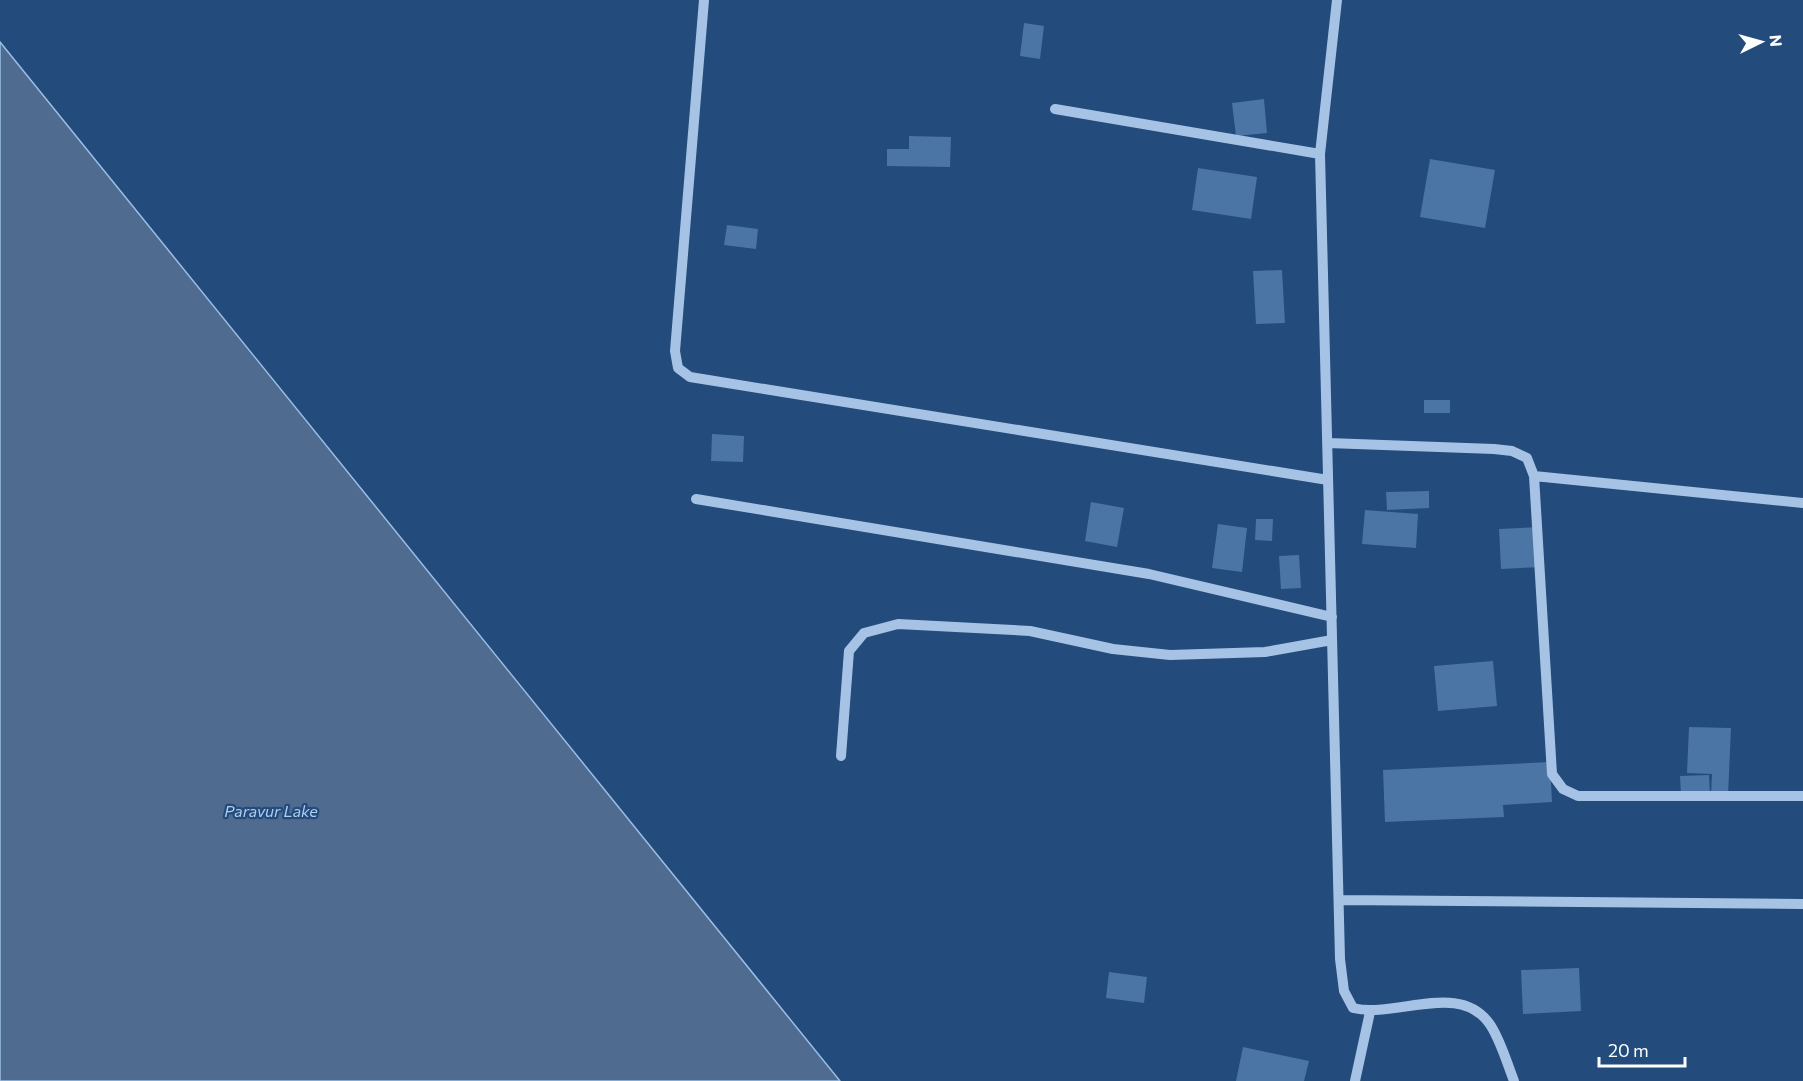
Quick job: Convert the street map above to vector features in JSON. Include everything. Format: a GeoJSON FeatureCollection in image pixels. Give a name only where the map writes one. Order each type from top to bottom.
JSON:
{"type":"FeatureCollection","features":[{"type":"Feature","properties":{"kind":"street"},"geometry":{"type":"LineString","coordinates":[[704,0],[675,351],[678,368],[690,377],[1328,480]]}},
{"type":"Feature","properties":{"kind":"street"},"geometry":{"type":"LineString","coordinates":[[1337,0],[1320,154],[1339,900],[1344,992],[1353,1008],[1370,1012],[1447,1001],[1464,1004],[1480,1013],[1491,1026],[1514,1081]]}},
{"type":"Feature","properties":{"kind":"street"},"geometry":{"type":"LineString","coordinates":[[1055,110],[1320,154]]}},
{"type":"Feature","properties":{"kind":"street"},"geometry":{"type":"LineString","coordinates":[[1328,443],[1512,451],[1527,458],[1534,476],[1552,774],[1563,789],[1578,796],[1803,796]]}},
{"type":"Feature","properties":{"kind":"street"},"geometry":{"type":"LineString","coordinates":[[1534,476],[1803,502]]}},
{"type":"Feature","properties":{"kind":"street"},"geometry":{"type":"LineString","coordinates":[[696,499],[1149,574],[1332,617]]}},
{"type":"Feature","properties":{"kind":"street"},"geometry":{"type":"LineString","coordinates":[[841,756],[849,651],[864,633],[884,626],[898,624],[1030,631],[1113,649],[1170,655],[1265,652],[1332,640]]}},
{"type":"Feature","properties":{"kind":"street"},"geometry":{"type":"LineString","coordinates":[[1339,900],[1803,904]]}},
{"type":"Feature","properties":{"kind":"street"},"geometry":{"type":"LineString","coordinates":[[1354,1081],[1370,1012]]}},
{"type":"Feature","properties":{"kind":"water","name":"Paravur Lake"},"geometry":{"type":"Polygon","coordinates":[[[0,42],[840,1081],[0,1081],[0,42]]]}},
{"type":"Feature","properties":{"kind":"building"},"geometry":{"type":"Polygon","coordinates":[[[1024,23],[1044,26],[1040,59],[1020,56],[1024,23]]]}},
{"type":"Feature","properties":{"kind":"building"},"geometry":{"type":"Polygon","coordinates":[[[1264,99],[1267,133],[1236,136],[1232,103],[1264,99]]]}},
{"type":"Feature","properties":{"kind":"building"},"geometry":{"type":"Polygon","coordinates":[[[909,136],[951,137],[950,167],[887,166],[887,149],[909,149],[909,136]]]}},
{"type":"Feature","properties":{"kind":"building"},"geometry":{"type":"Polygon","coordinates":[[[1430,159],[1495,170],[1485,228],[1420,217],[1430,159]]]}},
{"type":"Feature","properties":{"kind":"building"},"geometry":{"type":"Polygon","coordinates":[[[1198,168],[1257,177],[1251,219],[1192,210],[1198,168]]]}},
{"type":"Feature","properties":{"kind":"building"},"geometry":{"type":"Polygon","coordinates":[[[727,225],[758,229],[756,249],[724,245],[727,225]]]}},
{"type":"Feature","properties":{"kind":"building"},"geometry":{"type":"Polygon","coordinates":[[[1282,270],[1285,323],[1256,324],[1253,271],[1282,270]]]}},
{"type":"Feature","properties":{"kind":"building"},"geometry":{"type":"Polygon","coordinates":[[[1424,400],[1450,400],[1450,413],[1424,413],[1424,400]]]}},
{"type":"Feature","properties":{"kind":"building"},"geometry":{"type":"Polygon","coordinates":[[[712,434],[744,436],[743,462],[711,461],[712,434]]]}},
{"type":"Feature","properties":{"kind":"building"},"geometry":{"type":"Polygon","coordinates":[[[1429,491],[1429,508],[1387,510],[1386,492],[1429,491]]]}},
{"type":"Feature","properties":{"kind":"building"},"geometry":{"type":"Polygon","coordinates":[[[1091,502],[1124,508],[1117,547],[1085,541],[1091,502]]]}},
{"type":"Feature","properties":{"kind":"building"},"geometry":{"type":"Polygon","coordinates":[[[1365,510],[1418,514],[1416,548],[1362,544],[1365,510]]]}},
{"type":"Feature","properties":{"kind":"building"},"geometry":{"type":"Polygon","coordinates":[[[1256,519],[1273,519],[1272,541],[1255,540],[1256,519]]]}},
{"type":"Feature","properties":{"kind":"building"},"geometry":{"type":"Polygon","coordinates":[[[1218,524],[1247,528],[1242,572],[1212,568],[1218,524]]]}},
{"type":"Feature","properties":{"kind":"building"},"geometry":{"type":"Polygon","coordinates":[[[1539,527],[1541,567],[1501,569],[1499,529],[1539,527]]]}},
{"type":"Feature","properties":{"kind":"building"},"geometry":{"type":"Polygon","coordinates":[[[1299,555],[1301,588],[1281,589],[1279,556],[1299,555]]]}},
{"type":"Feature","properties":{"kind":"building"},"geometry":{"type":"Polygon","coordinates":[[[1493,661],[1497,706],[1438,711],[1434,666],[1493,661]]]}},
{"type":"Feature","properties":{"kind":"building"},"geometry":{"type":"Polygon","coordinates":[[[1689,727],[1731,728],[1728,796],[1711,795],[1712,774],[1687,773],[1689,727]]]}},
{"type":"Feature","properties":{"kind":"building"},"geometry":{"type":"Polygon","coordinates":[[[1550,762],[1552,802],[1503,805],[1504,817],[1385,822],[1383,770],[1550,762]]]}},
{"type":"Feature","properties":{"kind":"building"},"geometry":{"type":"Polygon","coordinates":[[[1709,775],[1710,795],[1681,796],[1680,776],[1709,775]]]}},
{"type":"Feature","properties":{"kind":"building"},"geometry":{"type":"Polygon","coordinates":[[[1579,968],[1581,1011],[1523,1014],[1521,970],[1579,968]]]}},
{"type":"Feature","properties":{"kind":"building"},"geometry":{"type":"Polygon","coordinates":[[[1109,972],[1147,977],[1144,1003],[1106,998],[1109,972]]]}},
{"type":"Feature","properties":{"kind":"building"},"geometry":{"type":"Polygon","coordinates":[[[1243,1047],[1309,1061],[1304,1081],[1236,1081],[1243,1047]]]}}]}
